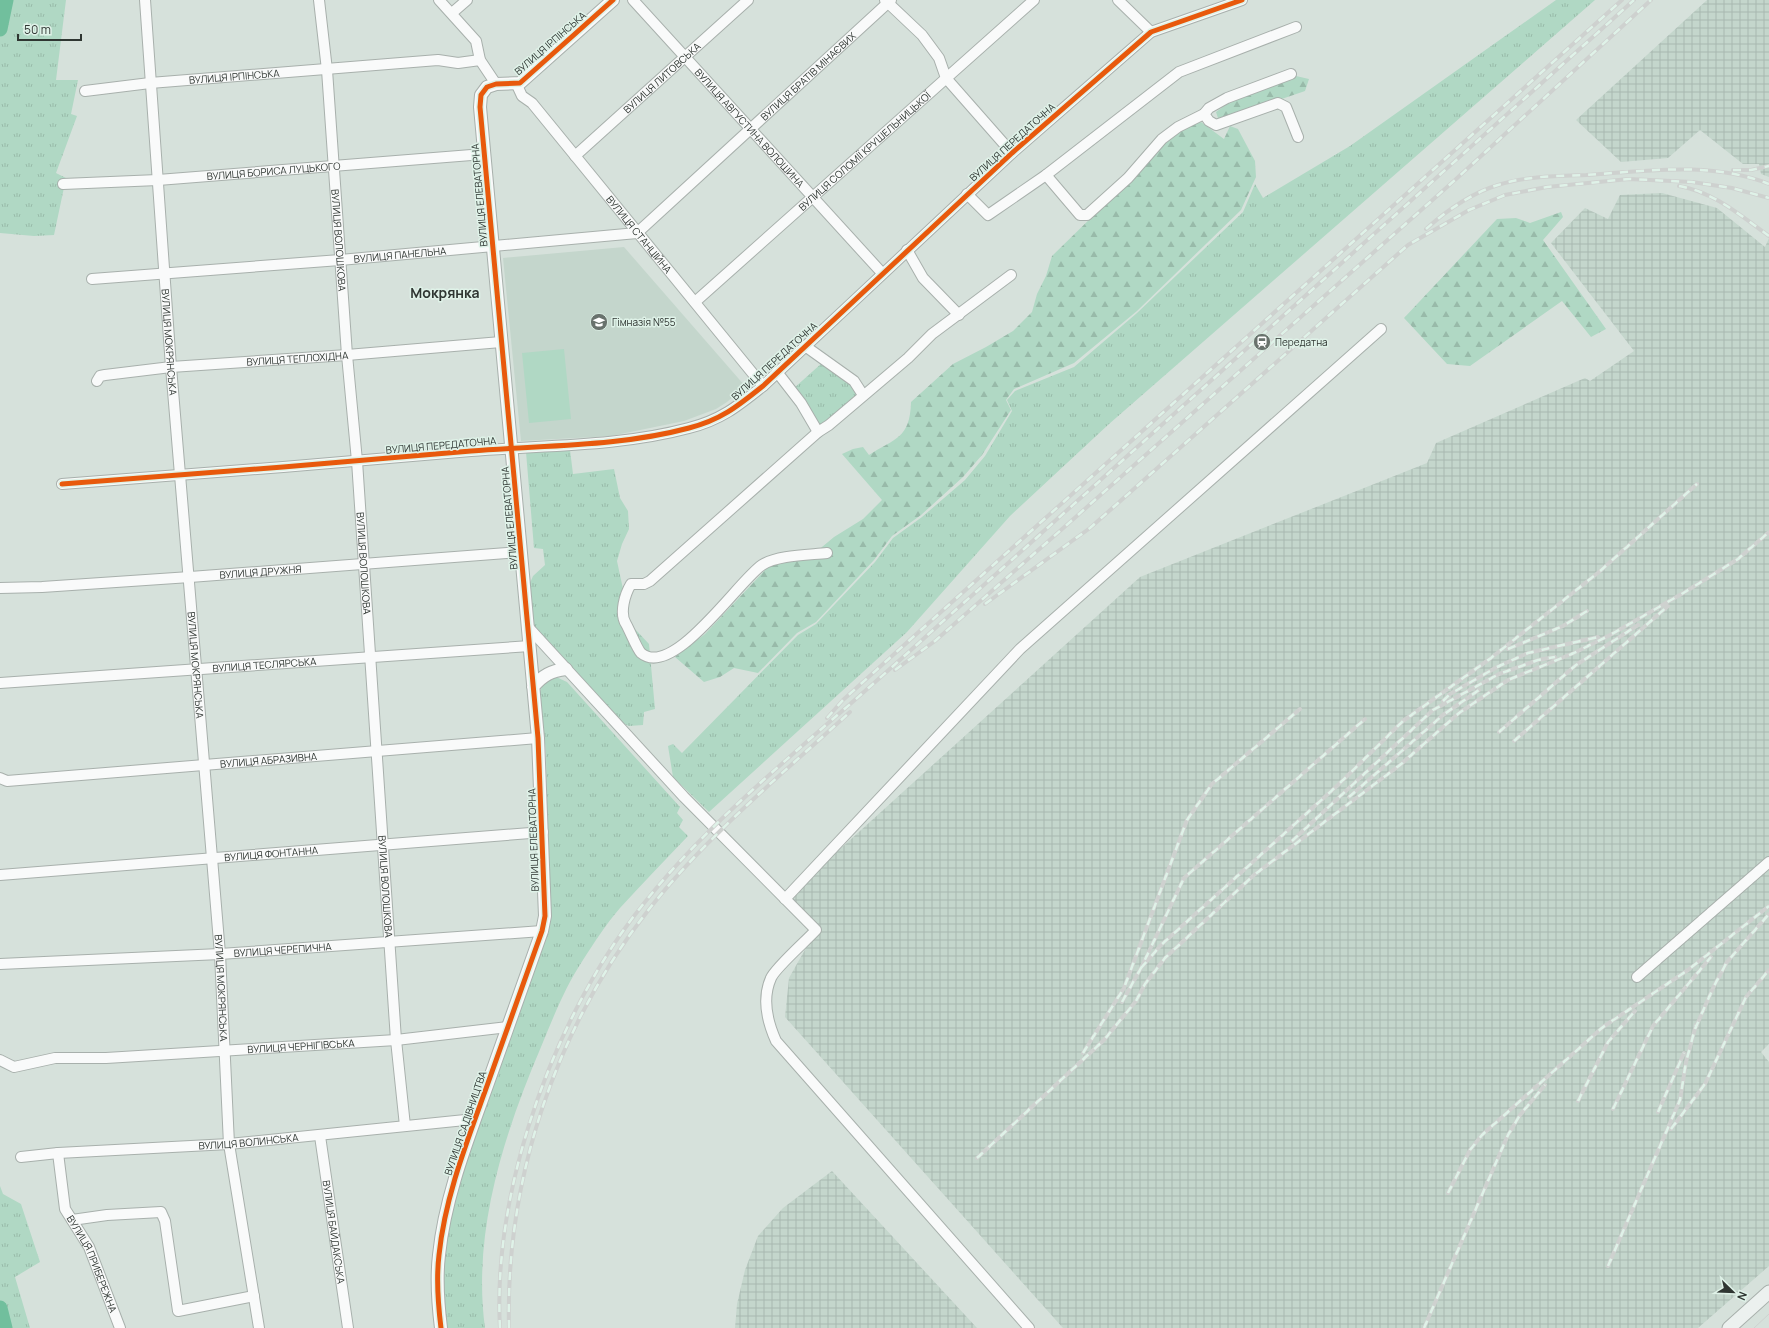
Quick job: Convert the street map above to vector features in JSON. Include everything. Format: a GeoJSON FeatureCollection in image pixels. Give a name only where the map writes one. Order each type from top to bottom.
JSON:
{"type":"FeatureCollection","features":[{"type":"Feature","properties":{"kind":"main road"},"geometry":{"type":"LineString","coordinates":[[1729,1328],[1769,1292]]}},
{"type":"Feature","properties":{"kind":"street","name":"ВУЛИЦЯ МОКРЯНСЬКА"},"geometry":{"type":"LineString","coordinates":[[145,0],[171,367],[190,577],[196,670],[220,954],[229,1144],[259,1328]]}},
{"type":"Feature","properties":{"kind":"street","name":"ВУЛИЦЯ ВОЛОШКОВА"},"geometry":{"type":"LineString","coordinates":[[319,0],[327,70],[332,165],[357,461],[396,1040],[405,1126]]}},
{"type":"Feature","properties":{"kind":"street"},"geometry":{"type":"LineString","coordinates":[[439,0],[476,41],[480,60],[496,84],[516,83]]}},
{"type":"Feature","properties":{"kind":"street"},"geometry":{"type":"LineString","coordinates":[[452,13],[467,0]]}},
{"type":"Feature","properties":{"kind":"street","name":"ВУЛИЦЯ ІРПІНСЬКА"},"geometry":{"type":"LineString","coordinates":[[516,83],[520,83],[613,0]]}},
{"type":"Feature","properties":{"kind":"street","name":"ВУЛИЦЯ АВГУСТИНА ВОЛОШИНА"},"geometry":{"type":"LineString","coordinates":[[633,0],[882,273]]}},
{"type":"Feature","properties":{"kind":"street","name":"ВУЛИЦЯ ЛИТОВСЬКА"},"geometry":{"type":"LineString","coordinates":[[575,156],[748,0]]}},
{"type":"Feature","properties":{"kind":"street","name":"ВУЛИЦЯ СОЛОМІЇ КРУШЕЛЬНИЦЬКОЇ"},"geometry":{"type":"LineString","coordinates":[[695,302],[1034,0]]}},
{"type":"Feature","properties":{"kind":"street"},"geometry":{"type":"LineString","coordinates":[[1118,0],[1151,32]]}},
{"type":"Feature","properties":{"kind":"street","name":"ВУЛИЦЯ ПЕРЕДАТОЧНА"},"geometry":{"type":"LineString","coordinates":[[62,484],[511,448],[620,442],[689,428],[721,418],[763,386],[967,194],[1151,32],[1242,0]]}},
{"type":"Feature","properties":{"kind":"street"},"geometry":{"type":"LineString","coordinates":[[888,1],[932,47],[939,58],[946,78],[1012,153]]}},
{"type":"Feature","properties":{"kind":"street","name":"ВУЛИЦЯ БРАТІВ МІНАЄВИХ"},"geometry":{"type":"LineString","coordinates":[[637,233],[888,1]]}},
{"type":"Feature","properties":{"kind":"street"},"geometry":{"type":"LineString","coordinates":[[967,194],[988,215],[1046,175],[1179,72],[1296,27]]}},
{"type":"Feature","properties":{"kind":"street","name":"ВУЛИЦЯ ІРПІНСЬКА"},"geometry":{"type":"LineString","coordinates":[[85,91],[150,83],[438,60],[458,63],[480,60]]}},
{"type":"Feature","properties":{"kind":"street"},"geometry":{"type":"LineString","coordinates":[[1046,175],[1080,215],[1087,216],[1128,178],[1162,139],[1178,127],[1204,114],[1209,108],[1227,98],[1291,74]]}},
{"type":"Feature","properties":{"kind":"street","name":"ВУЛИЦЯ СТАНЦІЙНА"},"geometry":{"type":"LineString","coordinates":[[516,83],[522,96],[532,103],[763,386]]}},
{"type":"Feature","properties":{"kind":"street","name":"ВУЛИЦЯ ЕЛЕВАТОРНА"},"geometry":{"type":"LineString","coordinates":[[496,84],[487,87],[481,95],[480,107],[538,738],[543,832],[545,916],[542,931]]}},
{"type":"Feature","properties":{"kind":"street"},"geometry":{"type":"LineString","coordinates":[[1204,114],[1209,121],[1216,125],[1278,103],[1283,104],[1286,107],[1298,137]]}},
{"type":"Feature","properties":{"kind":"street","name":"ВУЛИЦЯ БОРИСА ЛУЦЬКОГО"},"geometry":{"type":"LineString","coordinates":[[64,184],[158,180],[484,154]]}},
{"type":"Feature","properties":{"kind":"street","name":"ВУЛИЦЯ ПАНЕЛЬНА"},"geometry":{"type":"LineString","coordinates":[[92,279],[340,260],[637,233]]}},
{"type":"Feature","properties":{"kind":"street"},"geometry":{"type":"LineString","coordinates":[[908,250],[923,278],[959,315]]}},
{"type":"Feature","properties":{"kind":"street"},"geometry":{"type":"LineString","coordinates":[[827,552],[776,559],[762,565],[741,585],[696,634],[664,655],[652,658],[642,654],[638,649],[632,632],[625,622],[623,605],[631,584],[644,584],[650,581],[818,432],[829,425],[908,358],[932,334],[1011,275]]}},
{"type":"Feature","properties":{"kind":"street"},"geometry":{"type":"LineString","coordinates":[[785,899],[1020,649],[1381,329]]}},
{"type":"Feature","properties":{"kind":"street","name":"ВУЛИЦЯ ТЕПЛОХІДНА"},"geometry":{"type":"LineString","coordinates":[[97,381],[100,376],[105,375],[171,367],[347,355],[502,342]]}},
{"type":"Feature","properties":{"kind":"street"},"geometry":{"type":"LineString","coordinates":[[805,346],[854,381],[863,395]]}},
{"type":"Feature","properties":{"kind":"street"},"geometry":{"type":"LineString","coordinates":[[777,372],[801,403],[818,432]]}},
{"type":"Feature","properties":{"kind":"street","name":"ВУЛИЦЯ ДРУЖНЯ"},"geometry":{"type":"LineString","coordinates":[[0,588],[42,587],[190,577],[521,552]]}},
{"type":"Feature","properties":{"kind":"street"},"geometry":{"type":"LineString","coordinates":[[528,627],[703,817],[816,930],[772,976],[765,996],[768,1025],[776,1041],[1029,1328]]}},
{"type":"Feature","properties":{"kind":"street","name":"ВУЛИЦЯ ТЕСЛЯРСЬКА"},"geometry":{"type":"LineString","coordinates":[[0,683],[196,670],[369,656],[530,646]]}},
{"type":"Feature","properties":{"kind":"street"},"geometry":{"type":"LineString","coordinates":[[533,687],[541,678],[550,672],[566,669]]}},
{"type":"Feature","properties":{"kind":"street","name":"ВУЛИЦЯ АБРАЗИВНА"},"geometry":{"type":"LineString","coordinates":[[0,778],[7,781],[538,738]]}},
{"type":"Feature","properties":{"kind":"street","name":"ВУЛИЦЯ ФОНТАННА"},"geometry":{"type":"LineString","coordinates":[[0,875],[543,832]]}},
{"type":"Feature","properties":{"kind":"street"},"geometry":{"type":"LineString","coordinates":[[1637,977],[1769,862]]}},
{"type":"Feature","properties":{"kind":"street","name":"ВУЛИЦЯ ЧЕРЕПИЧНА"},"geometry":{"type":"LineString","coordinates":[[0,964],[220,954],[542,931]]}},
{"type":"Feature","properties":{"kind":"street","name":"ВУЛИЦЯ САДІВНИЦТВА"},"geometry":{"type":"LineString","coordinates":[[441,1328],[437,1294],[439,1256],[444,1223],[453,1188],[475,1119],[542,931]]}},
{"type":"Feature","properties":{"kind":"street","name":"ВУЛИЦЯ ЧЕРНІГІВСЬКА"},"geometry":{"type":"LineString","coordinates":[[0,1060],[14,1067],[55,1058],[106,1058],[396,1040],[508,1027]]}},
{"type":"Feature","properties":{"kind":"street","name":"ВУЛИЦЯ ВОЛИНСЬКА"},"geometry":{"type":"LineString","coordinates":[[21,1157],[58,1153],[229,1144],[320,1136],[475,1119]]}},
{"type":"Feature","properties":{"kind":"street","name":"ВУЛИЦЯ БАЙДАКСЬКА"},"geometry":{"type":"LineString","coordinates":[[320,1136],[348,1328]]}},
{"type":"Feature","properties":{"kind":"street","name":"ВУЛИЦЯ ПРИБЕРЕЖНА"},"geometry":{"type":"LineString","coordinates":[[58,1153],[65,1209],[89,1247],[120,1328]]}},
{"type":"Feature","properties":{"kind":"street"},"geometry":{"type":"LineString","coordinates":[[72,1220],[107,1215],[161,1212],[165,1221],[178,1311],[254,1296]]}},
{"type":"Feature","properties":{"kind":"shaded area"},"geometry":{"type":"Polygon","coordinates":[[[1707,0],[1769,0],[1769,177],[1761,174],[1759,164],[1743,164],[1700,130],[1668,158],[1621,162],[1576,120],[1707,0]]]}},
{"type":"Feature","properties":{"kind":"shaded area"},"geometry":{"type":"Polygon","coordinates":[[[1662,193],[1717,208],[1765,247],[1769,238],[1769,1044],[1761,1052],[1769,1062],[1769,1266],[1698,1328],[1063,1328],[785,1017],[789,978],[816,930],[785,899],[1140,577],[1427,463],[1436,443],[1585,378],[1590,381],[1634,351],[1551,243],[1585,208],[1608,219],[1620,195],[1662,193]]]}},
{"type":"Feature","properties":{"kind":"shaded area","name":"Гімназія №55"},"geometry":{"type":"Polygon","coordinates":[[[624,247],[745,386],[727,402],[716,409],[684,421],[611,436],[521,441],[503,258],[624,247]]]}},
{"type":"Feature","properties":{"kind":"shaded area"},"geometry":{"type":"Polygon","coordinates":[[[832,1171],[977,1328],[735,1328],[737,1304],[745,1270],[758,1236],[783,1208],[832,1171]]]}},
{"type":"Feature","properties":{"kind":"green space"},"geometry":{"type":"Polygon","coordinates":[[[0,0],[66,0],[56,80],[78,80],[71,114],[77,116],[56,173],[66,178],[54,235],[34,236],[0,233],[0,0]]]}},
{"type":"Feature","properties":{"kind":"green space"},"geometry":{"type":"Polygon","coordinates":[[[1556,0],[1595,0],[1109,424],[1010,516],[907,632],[709,812],[673,777],[668,746],[673,744],[682,753],[798,635],[816,624],[875,562],[893,538],[922,517],[965,480],[985,456],[1012,411],[1007,400],[1015,391],[1074,367],[1137,313],[1243,212],[1255,184],[1263,198],[1350,146],[1556,0]]]}},
{"type":"Feature","properties":{"kind":"green space"},"geometry":{"type":"Polygon","coordinates":[[[1296,76],[1309,79],[1305,91],[1232,116],[1218,118],[1216,112],[1231,101],[1296,76]]]}},
{"type":"Feature","properties":{"kind":"green space"},"geometry":{"type":"Polygon","coordinates":[[[1201,122],[1224,139],[1230,126],[1238,129],[1255,161],[1256,177],[1241,210],[1137,311],[1074,363],[1014,389],[1006,400],[1011,410],[982,455],[963,477],[921,515],[892,536],[874,560],[816,622],[797,633],[758,673],[734,668],[720,677],[704,682],[675,657],[705,634],[766,569],[789,553],[816,552],[834,537],[863,519],[882,500],[842,454],[853,449],[863,447],[869,455],[893,441],[904,431],[908,424],[911,402],[953,364],[1013,331],[1032,312],[1037,294],[1046,276],[1052,256],[1141,169],[1162,145],[1188,126],[1201,122]]]}},
{"type":"Feature","properties":{"kind":"green space"},"geometry":{"type":"Polygon","coordinates":[[[1561,212],[1563,217],[1543,240],[1606,329],[1591,337],[1562,301],[1470,366],[1447,364],[1404,318],[1497,219],[1516,218],[1530,223],[1561,212]]]}},
{"type":"Feature","properties":{"kind":"green space"},"geometry":{"type":"Polygon","coordinates":[[[564,349],[571,419],[529,423],[522,353],[564,349]]]}},
{"type":"Feature","properties":{"kind":"green space"},"geometry":{"type":"Polygon","coordinates":[[[822,363],[854,387],[858,394],[827,424],[819,426],[793,389],[822,363]]]}},
{"type":"Feature","properties":{"kind":"green space"},"geometry":{"type":"Polygon","coordinates":[[[570,450],[573,474],[614,469],[620,498],[628,511],[629,529],[622,544],[617,561],[623,589],[621,620],[634,628],[649,644],[655,709],[644,712],[643,725],[629,726],[618,721],[533,627],[530,583],[533,576],[545,565],[543,549],[534,548],[526,452],[570,450]]]}},
{"type":"Feature","properties":{"kind":"green space"},"geometry":{"type":"Polygon","coordinates":[[[554,676],[567,682],[680,807],[677,813],[683,820],[679,827],[688,836],[615,914],[583,960],[565,992],[527,1080],[494,1184],[487,1220],[483,1256],[482,1292],[485,1328],[445,1328],[443,1256],[459,1181],[541,945],[547,817],[546,753],[540,692],[543,683],[554,676]]]}},
{"type":"Feature","properties":{"kind":"green space"},"geometry":{"type":"Polygon","coordinates":[[[0,1186],[3,1194],[21,1204],[40,1262],[15,1277],[30,1328],[0,1328],[0,1186]]]}},
{"type":"Feature","properties":{"kind":"waterway"},"geometry":{"type":"LineString","coordinates":[[0,29],[6,0]]}},
{"type":"Feature","properties":{"kind":"waterway"},"geometry":{"type":"LineString","coordinates":[[0,1308],[5,1328]]}},
{"type":"Feature","properties":{"kind":"tram line"},"geometry":{"type":"LineString","coordinates":[[1754,1328],[1769,1314]]}},
{"type":"Feature","properties":{"kind":"railway"},"geometry":{"type":"LineString","coordinates":[[827,718],[843,700],[1622,0]]}},
{"type":"Feature","properties":{"kind":"railway"},"geometry":{"type":"LineString","coordinates":[[500,1328],[500,1279],[505,1229],[515,1178],[528,1128],[545,1078],[566,1031],[589,986],[614,944],[662,881],[716,824],[745,797],[976,592],[1634,0]]}},
{"type":"Feature","properties":{"kind":"railway"},"geometry":{"type":"LineString","coordinates":[[895,670],[935,641],[1078,515],[1455,180],[1651,0]]}},
{"type":"Feature","properties":{"kind":"railway"},"geometry":{"type":"LineString","coordinates":[[1733,170],[1751,170],[1769,166]]}},
{"type":"Feature","properties":{"kind":"railway"},"geometry":{"type":"LineString","coordinates":[[1426,229],[1451,209],[1488,188],[1531,178],[1678,169],[1724,172],[1769,184]]}},
{"type":"Feature","properties":{"kind":"railway"},"geometry":{"type":"LineString","coordinates":[[985,604],[1090,528],[1408,245],[1469,210],[1505,195],[1547,187],[1629,179],[1692,182],[1732,188],[1769,198]]}},
{"type":"Feature","properties":{"kind":"railway"},"geometry":{"type":"LineString","coordinates":[[1679,186],[1692,189],[1715,199],[1769,236]]}},
{"type":"Feature","properties":{"kind":"railway"},"geometry":{"type":"LineString","coordinates":[[1141,968],[1161,945],[1338,785],[1403,721],[1491,658],[1599,572],[1697,484]]}},
{"type":"Feature","properties":{"kind":"railway"},"geometry":{"type":"LineString","coordinates":[[977,1158],[1104,1040],[1136,1001],[1145,984],[1165,958],[1254,875],[1400,765],[1459,713],[1508,680],[1574,653],[1612,634],[1685,592],[1738,559],[1769,532]]}},
{"type":"Feature","properties":{"kind":"railway"},"geometry":{"type":"LineString","coordinates":[[1514,741],[1668,606]]}},
{"type":"Feature","properties":{"kind":"railway"},"geometry":{"type":"LineString","coordinates":[[1508,649],[1563,626],[1587,611]]}},
{"type":"Feature","properties":{"kind":"railway"},"geometry":{"type":"LineString","coordinates":[[1499,732],[1576,665],[1638,625]]}},
{"type":"Feature","properties":{"kind":"railway"},"geometry":{"type":"LineString","coordinates":[[1443,701],[1450,694],[1497,667],[1528,653],[1598,637]]}},
{"type":"Feature","properties":{"kind":"railway"},"geometry":{"type":"LineString","coordinates":[[1292,841],[1433,710],[1499,674],[1538,660],[1555,657]]}},
{"type":"Feature","properties":{"kind":"railway"},"geometry":{"type":"LineString","coordinates":[[1349,797],[1443,715],[1479,690]]}},
{"type":"Feature","properties":{"kind":"railway"},"geometry":{"type":"LineString","coordinates":[[1083,1053],[1124,988],[1187,820],[1212,784],[1300,709]]}},
{"type":"Feature","properties":{"kind":"railway"},"geometry":{"type":"LineString","coordinates":[[509,1328],[510,1272],[516,1216],[527,1160],[543,1106],[563,1053],[588,1002],[617,953],[672,881],[746,806],[850,712]]}},
{"type":"Feature","properties":{"kind":"railway"},"geometry":{"type":"LineString","coordinates":[[1122,1002],[1141,968],[1184,878],[1365,719]]}},
{"type":"Feature","properties":{"kind":"railway"},"geometry":{"type":"LineString","coordinates":[[1448,1193],[1470,1150],[1482,1135],[1603,1027],[1688,970],[1769,906]]}},
{"type":"Feature","properties":{"kind":"railway"},"geometry":{"type":"LineString","coordinates":[[1695,1029],[1714,986],[1727,962],[1769,914]]}},
{"type":"Feature","properties":{"kind":"railway"},"geometry":{"type":"LineString","coordinates":[[1613,1109],[1653,1026],[1711,957]]}},
{"type":"Feature","properties":{"kind":"railway"},"geometry":{"type":"LineString","coordinates":[[1671,1129],[1705,1084],[1746,997],[1769,970]]}},
{"type":"Feature","properties":{"kind":"railway"},"geometry":{"type":"LineString","coordinates":[[1578,1101],[1608,1042],[1635,1011]]}},
{"type":"Feature","properties":{"kind":"railway"},"geometry":{"type":"LineString","coordinates":[[1608,1266],[1680,1100],[1686,1062],[1696,1025]]}},
{"type":"Feature","properties":{"kind":"railway"},"geometry":{"type":"LineString","coordinates":[[1658,1112],[1684,1053]]}},
{"type":"Feature","properties":{"kind":"railway"},"geometry":{"type":"LineString","coordinates":[[1424,1328],[1508,1135],[1520,1115],[1545,1085]]}},
{"type":"Feature","properties":{"kind":"cycle path"},"geometry":{"type":"LineString","coordinates":[[441,1328],[438,1301],[438,1274],[439,1255],[446,1211],[465,1146],[542,931],[545,916],[538,738],[480,107],[481,95],[487,87],[496,84],[520,83],[613,0]]}},
{"type":"Feature","properties":{"kind":"cycle path"},"geometry":{"type":"LineString","coordinates":[[62,484],[471,451],[608,442],[662,434],[711,421],[729,412],[763,386],[1012,153],[1151,32],[1242,0]]}},
{"type":"Feature","properties":{"kind":"place","name":"Гімназія №55"},"geometry":{"type":"Point","coordinates":[599,322]}},
{"type":"Feature","properties":{"kind":"place","name":"Передатна"},"geometry":{"type":"Point","coordinates":[1262,342]}},
{"type":"Feature","properties":{"kind":"district","name":"Мокрянка"},"geometry":{"type":"Point","coordinates":[445,293]}}]}
